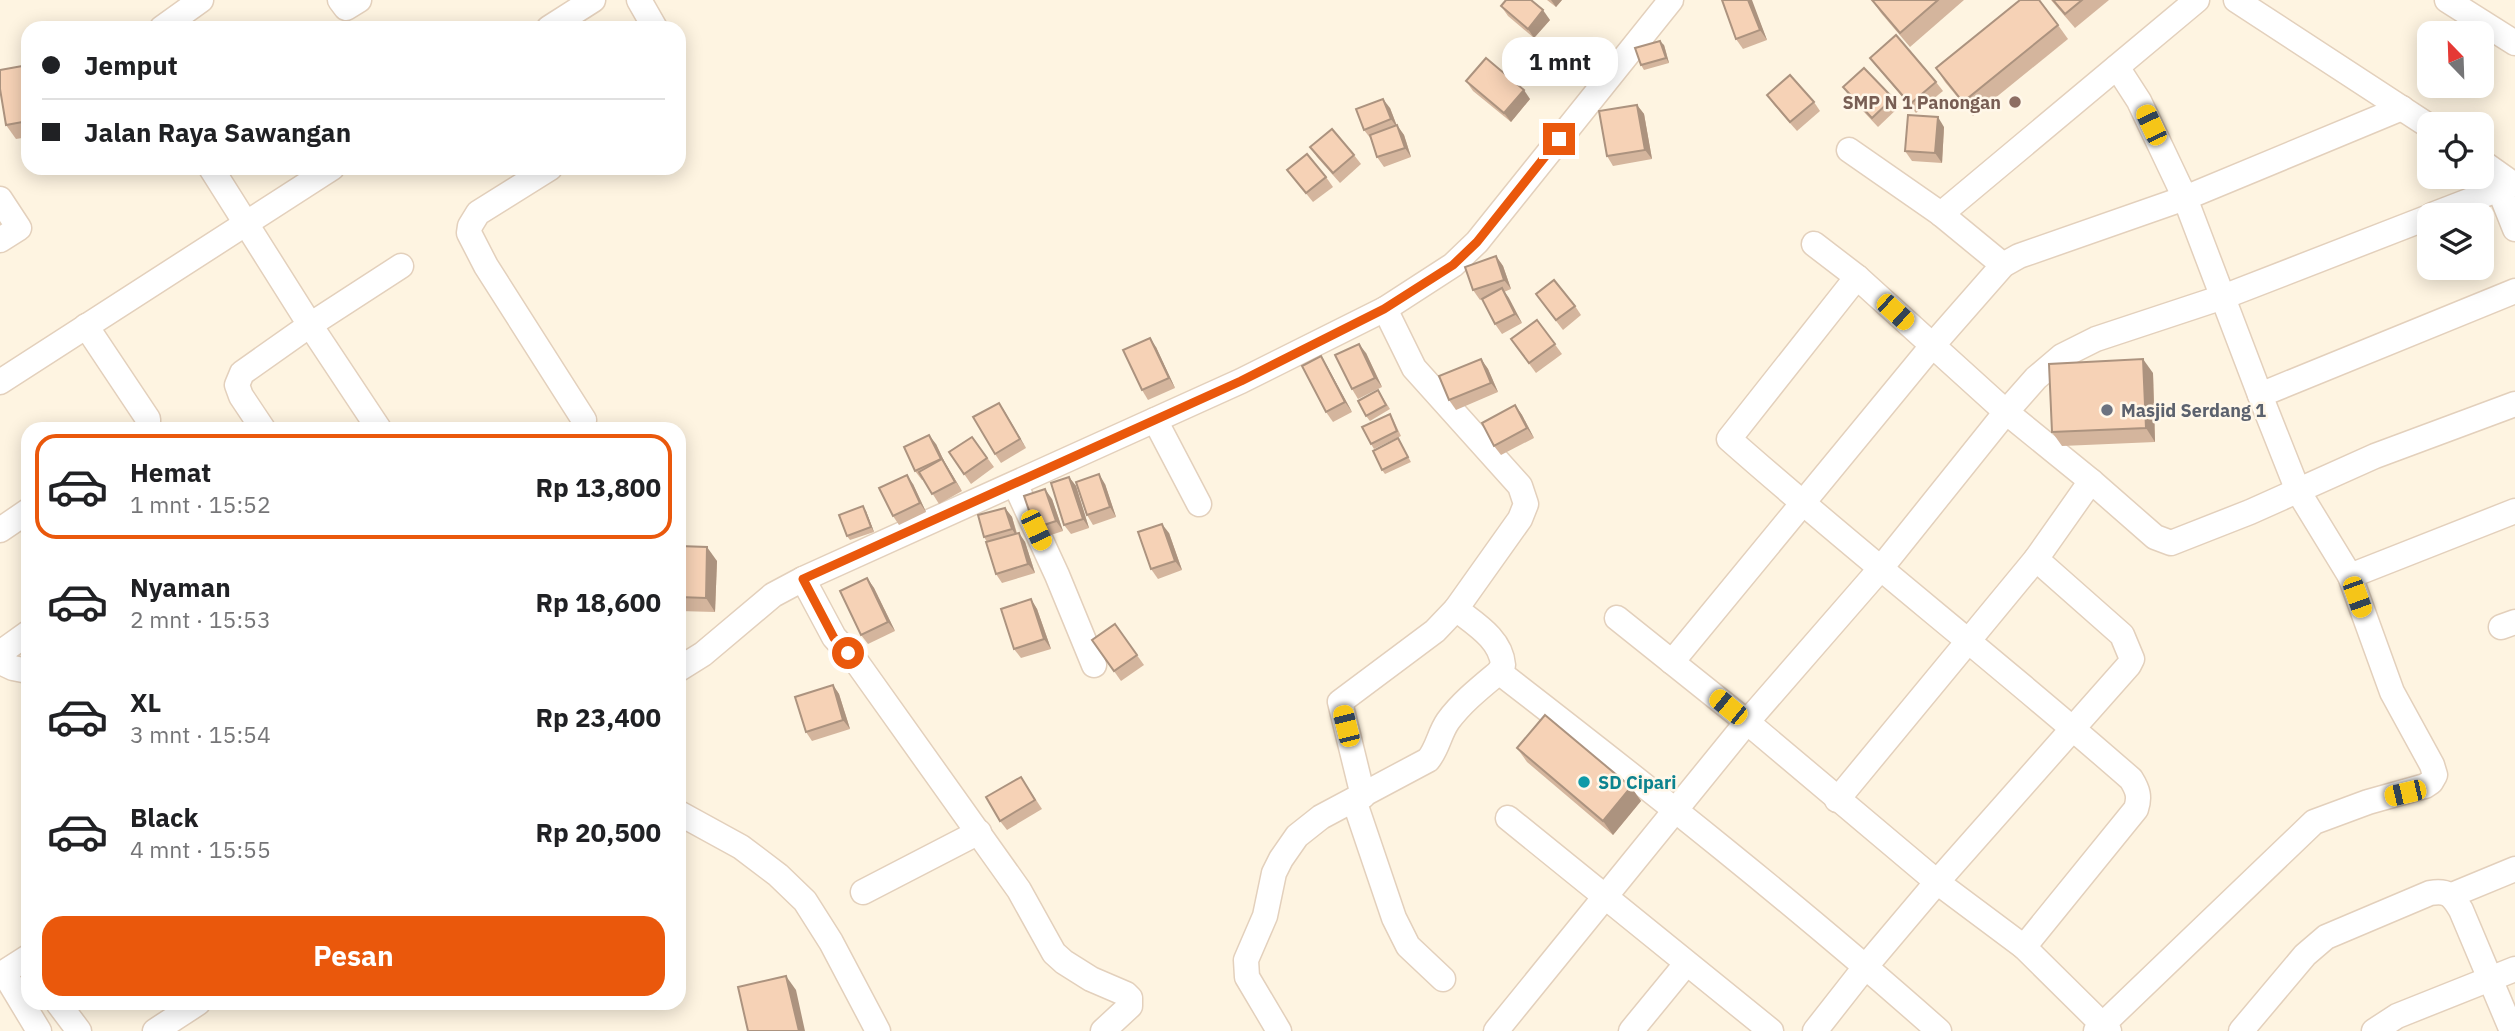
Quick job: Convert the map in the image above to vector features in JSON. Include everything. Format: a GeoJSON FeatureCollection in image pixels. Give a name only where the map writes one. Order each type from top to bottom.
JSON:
{"type":"FeatureCollection","features":[{"type":"Feature","properties":{"kind":"street"},"geometry":{"type":"LineString","coordinates":[[172,21],[201,0]]}},
{"type":"Feature","properties":{"kind":"street"},"geometry":{"type":"LineString","coordinates":[[340,0],[346,8],[359,0]]}},
{"type":"Feature","properties":{"kind":"street"},"geometry":{"type":"LineString","coordinates":[[560,21],[593,0]]}},
{"type":"Feature","properties":{"kind":"street"},"geometry":{"type":"LineString","coordinates":[[639,0],[651,21]]}},
{"type":"Feature","properties":{"kind":"street"},"geometry":{"type":"LineString","coordinates":[[686,665],[703,654],[773,595],[803,579],[1241,381],[1384,309],[1453,265],[1477,242],[1671,0]]}},
{"type":"Feature","properties":{"kind":"street"},"geometry":{"type":"LineString","coordinates":[[1941,214],[2197,0]]}},
{"type":"Feature","properties":{"kind":"street"},"geometry":{"type":"LineString","coordinates":[[2236,0],[2417,118]]}},
{"type":"Feature","properties":{"kind":"street"},"geometry":{"type":"LineString","coordinates":[[2447,0],[2515,43]]}},
{"type":"Feature","properties":{"kind":"street"},"geometry":{"type":"LineString","coordinates":[[1617,618],[1747,722],[1937,882],[2024,947],[2102,1029],[2314,822],[2368,802],[2425,786],[2434,779],[2432,765],[2392,692],[2350,576],[2298,491],[2185,198],[2139,101],[2118,66]]}},
{"type":"Feature","properties":{"kind":"street"},"geometry":{"type":"LineString","coordinates":[[1672,662],[1804,505],[1932,346],[2003,265],[2019,256],[2185,198],[2402,108]]}},
{"type":"Feature","properties":{"kind":"street"},"geometry":{"type":"LineString","coordinates":[[1849,150],[1941,214],[2003,265]]}},
{"type":"Feature","properties":{"kind":"street"},"geometry":{"type":"LineString","coordinates":[[2494,172],[2509,185],[2515,229]]}},
{"type":"Feature","properties":{"kind":"street"},"geometry":{"type":"LineString","coordinates":[[215,175],[374,422]]}},
{"type":"Feature","properties":{"kind":"street"},"geometry":{"type":"LineString","coordinates":[[0,382],[321,175]]}},
{"type":"Feature","properties":{"kind":"street"},"geometry":{"type":"LineString","coordinates":[[539,175],[478,213],[469,233],[486,265],[584,420]]}},
{"type":"Feature","properties":{"kind":"street"},"geometry":{"type":"LineString","coordinates":[[2464,203],[2509,185]]}},
{"type":"Feature","properties":{"kind":"street"},"geometry":{"type":"LineString","coordinates":[[0,199],[19,228],[0,240]]}},
{"type":"Feature","properties":{"kind":"street"},"geometry":{"type":"LineString","coordinates":[[1496,1031],[1747,722],[1881,568],[2036,378],[2062,356],[2096,339],[2223,297],[2417,221]]}},
{"type":"Feature","properties":{"kind":"street"},"geometry":{"type":"LineString","coordinates":[[1814,244],[1857,277],[2006,412],[2155,537],[2171,543],[2375,456],[2515,404]]}},
{"type":"Feature","properties":{"kind":"street"},"geometry":{"type":"LineString","coordinates":[[258,422],[241,397],[237,385],[242,373],[401,265]]}},
{"type":"Feature","properties":{"kind":"street"},"geometry":{"type":"LineString","coordinates":[[1857,277],[1729,439],[2131,779],[2139,795],[2136,809],[2024,947]]}},
{"type":"Feature","properties":{"kind":"street"},"geometry":{"type":"LineString","coordinates":[[2260,395],[2515,292]]}},
{"type":"Feature","properties":{"kind":"street"},"geometry":{"type":"LineString","coordinates":[[1384,309],[1414,369],[1520,486],[1527,504],[1520,519],[1456,609],[1435,631],[1340,702],[1359,798],[1394,918],[1408,946],[1443,979]]}},
{"type":"Feature","properties":{"kind":"street"},"geometry":{"type":"LineString","coordinates":[[86,326],[148,422]]}},
{"type":"Feature","properties":{"kind":"street"},"geometry":{"type":"LineString","coordinates":[[1155,420],[1199,504]]}},
{"type":"Feature","properties":{"kind":"street"},"geometry":{"type":"LineString","coordinates":[[1837,800],[2036,559],[2091,481]]}},
{"type":"Feature","properties":{"kind":"street"},"geometry":{"type":"LineString","coordinates":[[1015,484],[1094,665]]}},
{"type":"Feature","properties":{"kind":"street"},"geometry":{"type":"LineString","coordinates":[[2350,576],[2515,511]]}},
{"type":"Feature","properties":{"kind":"street"},"geometry":{"type":"LineString","coordinates":[[0,530],[21,516]]}},
{"type":"Feature","properties":{"kind":"street"},"geometry":{"type":"LineString","coordinates":[[1815,1031],[1937,882],[2074,729],[2132,659],[2122,635],[2036,559]]}},
{"type":"Feature","properties":{"kind":"street"},"geometry":{"type":"LineString","coordinates":[[803,579],[834,638],[858,664],[979,832],[1019,890],[1054,953],[1091,979],[1130,998],[1130,1006],[1103,1031]]}},
{"type":"Feature","properties":{"kind":"street"},"geometry":{"type":"LineString","coordinates":[[1279,1031],[1247,977],[1246,960],[1265,916],[1274,873],[1297,836],[1321,817],[1428,760],[1435,752],[1446,724],[1460,705],[1499,671],[1503,665],[1499,647],[1481,628],[1456,609]]}},
{"type":"Feature","properties":{"kind":"street"},"geometry":{"type":"LineString","coordinates":[[0,653],[21,638]]}},
{"type":"Feature","properties":{"kind":"street"},"geometry":{"type":"LineString","coordinates":[[0,662],[21,670]]}},
{"type":"Feature","properties":{"kind":"street"},"geometry":{"type":"LineString","coordinates":[[1499,671],[1678,810],[1866,966],[1939,1031]]}},
{"type":"Feature","properties":{"kind":"street"},"geometry":{"type":"LineString","coordinates":[[686,817],[741,847],[778,875],[805,901],[831,942],[878,1031]]}},
{"type":"Feature","properties":{"kind":"street"},"geometry":{"type":"LineString","coordinates":[[1508,818],[1771,1031]]}},
{"type":"Feature","properties":{"kind":"street"},"geometry":{"type":"LineString","coordinates":[[863,892],[979,832]]}},
{"type":"Feature","properties":{"kind":"street"},"geometry":{"type":"LineString","coordinates":[[2452,895],[2515,869]]}},
{"type":"Feature","properties":{"kind":"street"},"geometry":{"type":"LineString","coordinates":[[2241,1031],[2305,955],[2326,937],[2430,893],[2443,891],[2452,895],[2461,910],[2512,1031]]}},
{"type":"Feature","properties":{"kind":"street"},"geometry":{"type":"LineString","coordinates":[[1631,1031],[1686,964]]}},
{"type":"Feature","properties":{"kind":"street"},"geometry":{"type":"LineString","coordinates":[[2374,1031],[2398,1016],[2515,969]]}},
{"type":"Feature","properties":{"kind":"street"},"geometry":{"type":"LineString","coordinates":[[32,1010],[39,1031]]}},
{"type":"Feature","properties":{"kind":"street"},"geometry":{"type":"LineString","coordinates":[[63,1010],[79,1031]]}},
{"type":"Feature","properties":{"kind":"street"},"geometry":{"type":"LineString","coordinates":[[155,1031],[187,1010]]}},
{"type":"Feature","properties":{"kind":"building"},"geometry":{"type":"Polygon","coordinates":[[[1506,0],[1531,0],[1543,10],[1528,29],[1501,6],[1506,0]]]}},
{"type":"Feature","properties":{"kind":"building"},"geometry":{"type":"Polygon","coordinates":[[[1722,0],[1748,0],[1760,30],[1736,39],[1722,0]]]}},
{"type":"Feature","properties":{"kind":"building"},"geometry":{"type":"Polygon","coordinates":[[[1872,0],[1938,0],[1900,33],[1872,0]]]}},
{"type":"Feature","properties":{"kind":"building"},"geometry":{"type":"Polygon","coordinates":[[[2020,0],[2039,0],[2058,25],[1963,102],[1936,68],[2020,0]]]}},
{"type":"Feature","properties":{"kind":"building"},"geometry":{"type":"Polygon","coordinates":[[[2053,0],[2082,0],[2065,14],[2053,0]]]}},
{"type":"Feature","properties":{"kind":"building"},"geometry":{"type":"Polygon","coordinates":[[[1896,35],[1936,82],[1910,104],[1870,58],[1896,35]]]}},
{"type":"Feature","properties":{"kind":"building"},"geometry":{"type":"Polygon","coordinates":[[[1660,41],[1666,58],[1641,65],[1635,48],[1660,41]]]}},
{"type":"Feature","properties":{"kind":"building"},"geometry":{"type":"Polygon","coordinates":[[[1486,58],[1524,90],[1504,113],[1466,81],[1486,58]]]}},
{"type":"Feature","properties":{"kind":"building"},"geometry":{"type":"Polygon","coordinates":[[[21,66],[21,122],[6,125],[0,70],[21,66]]]}},
{"type":"Feature","properties":{"kind":"building"},"geometry":{"type":"Polygon","coordinates":[[[1864,68],[1893,98],[1872,118],[1843,87],[1864,68]]]}},
{"type":"Feature","properties":{"kind":"building"},"geometry":{"type":"Polygon","coordinates":[[[1790,75],[1814,102],[1790,122],[1767,95],[1790,75]]]}},
{"type":"Feature","properties":{"kind":"building"},"geometry":{"type":"Polygon","coordinates":[[[1383,99],[1391,119],[1364,130],[1356,109],[1383,99]]]}},
{"type":"Feature","properties":{"kind":"building"},"geometry":{"type":"Polygon","coordinates":[[[1637,105],[1645,150],[1607,156],[1599,111],[1637,105]]]}},
{"type":"Feature","properties":{"kind":"building"},"geometry":{"type":"Polygon","coordinates":[[[1908,115],[1938,117],[1935,153],[1905,151],[1908,115]]]}},
{"type":"Feature","properties":{"kind":"building"},"geometry":{"type":"Polygon","coordinates":[[[1397,125],[1405,148],[1377,157],[1370,135],[1397,125]]]}},
{"type":"Feature","properties":{"kind":"building"},"geometry":{"type":"Polygon","coordinates":[[[1332,129],[1354,155],[1333,173],[1310,147],[1332,129]]]}},
{"type":"Feature","properties":{"kind":"building"},"geometry":{"type":"Polygon","coordinates":[[[1307,154],[1326,177],[1306,193],[1287,170],[1307,154]]]}},
{"type":"Feature","properties":{"kind":"building"},"geometry":{"type":"Polygon","coordinates":[[[1496,256],[1504,280],[1473,290],[1465,267],[1496,256]]]}},
{"type":"Feature","properties":{"kind":"building"},"geometry":{"type":"Polygon","coordinates":[[[1554,280],[1575,306],[1556,320],[1536,294],[1554,280]]]}},
{"type":"Feature","properties":{"kind":"building"},"geometry":{"type":"Polygon","coordinates":[[[1502,288],[1515,314],[1495,324],[1482,299],[1502,288]]]}},
{"type":"Feature","properties":{"kind":"building"},"geometry":{"type":"Polygon","coordinates":[[[1537,320],[1555,344],[1529,363],[1511,339],[1537,320]]]}},
{"type":"Feature","properties":{"kind":"building"},"geometry":{"type":"Polygon","coordinates":[[[1150,338],[1169,378],[1142,390],[1123,350],[1150,338]]]}},
{"type":"Feature","properties":{"kind":"building"},"geometry":{"type":"Polygon","coordinates":[[[1359,344],[1375,378],[1352,389],[1335,355],[1359,344]]]}},
{"type":"Feature","properties":{"kind":"building"},"geometry":{"type":"Polygon","coordinates":[[[1321,356],[1345,402],[1326,412],[1302,366],[1321,356]]]}},
{"type":"Feature","properties":{"kind":"building"},"geometry":{"type":"Polygon","coordinates":[[[1481,359],[1491,383],[1449,400],[1439,376],[1481,359]]]}},
{"type":"Feature","properties":{"kind":"building","name":"Masjid Serdang 1"},"geometry":{"type":"Polygon","coordinates":[[[2143,359],[2146,428],[2052,432],[2049,364],[2143,359]]]}},
{"type":"Feature","properties":{"kind":"building"},"geometry":{"type":"Polygon","coordinates":[[[1378,390],[1386,405],[1366,416],[1358,401],[1378,390]]]}},
{"type":"Feature","properties":{"kind":"building"},"geometry":{"type":"Polygon","coordinates":[[[999,403],[1020,439],[995,454],[973,417],[999,403]]]}},
{"type":"Feature","properties":{"kind":"building"},"geometry":{"type":"Polygon","coordinates":[[[1515,405],[1527,428],[1494,446],[1482,423],[1515,405]]]}},
{"type":"Feature","properties":{"kind":"building"},"geometry":{"type":"Polygon","coordinates":[[[1390,414],[1397,431],[1371,444],[1362,427],[1390,414]]]}},
{"type":"Feature","properties":{"kind":"building"},"geometry":{"type":"Polygon","coordinates":[[[929,435],[941,459],[915,471],[904,447],[929,435]]]}},
{"type":"Feature","properties":{"kind":"building"},"geometry":{"type":"Polygon","coordinates":[[[972,437],[987,458],[964,474],[949,452],[972,437]]]}},
{"type":"Feature","properties":{"kind":"building"},"geometry":{"type":"Polygon","coordinates":[[[1398,438],[1408,457],[1382,470],[1373,451],[1398,438]]]}},
{"type":"Feature","properties":{"kind":"building"},"geometry":{"type":"Polygon","coordinates":[[[942,459],[955,482],[932,494],[919,472],[942,459]]]}},
{"type":"Feature","properties":{"kind":"building"},"geometry":{"type":"Polygon","coordinates":[[[1099,474],[1110,507],[1087,515],[1076,482],[1099,474]]]}},
{"type":"Feature","properties":{"kind":"building"},"geometry":{"type":"Polygon","coordinates":[[[907,475],[920,503],[893,516],[879,488],[907,475]]]}},
{"type":"Feature","properties":{"kind":"building"},"geometry":{"type":"Polygon","coordinates":[[[1069,477],[1083,519],[1064,525],[1051,483],[1069,477]]]}},
{"type":"Feature","properties":{"kind":"building"},"geometry":{"type":"Polygon","coordinates":[[[1045,489],[1056,521],[1035,528],[1024,496],[1045,489]]]}},
{"type":"Feature","properties":{"kind":"building"},"geometry":{"type":"Polygon","coordinates":[[[863,506],[871,527],[847,536],[839,515],[863,506]]]}},
{"type":"Feature","properties":{"kind":"building"},"geometry":{"type":"Polygon","coordinates":[[[1005,508],[1012,529],[984,537],[978,515],[1005,508]]]}},
{"type":"Feature","properties":{"kind":"building"},"geometry":{"type":"Polygon","coordinates":[[[1162,524],[1175,561],[1151,569],[1138,532],[1162,524]]]}},
{"type":"Feature","properties":{"kind":"building"},"geometry":{"type":"Polygon","coordinates":[[[1019,533],[1028,564],[996,574],[986,542],[1019,533]]]}},
{"type":"Feature","properties":{"kind":"building"},"geometry":{"type":"Polygon","coordinates":[[[686,546],[707,547],[706,598],[686,597],[686,546]]]}},
{"type":"Feature","properties":{"kind":"building"},"geometry":{"type":"Polygon","coordinates":[[[867,578],[888,622],[861,635],[840,591],[867,578]]]}},
{"type":"Feature","properties":{"kind":"building"},"geometry":{"type":"Polygon","coordinates":[[[1031,599],[1044,639],[1014,649],[1001,609],[1031,599]]]}},
{"type":"Feature","properties":{"kind":"building"},"geometry":{"type":"Polygon","coordinates":[[[1115,624],[1137,655],[1114,671],[1092,640],[1115,624]]]}},
{"type":"Feature","properties":{"kind":"building"},"geometry":{"type":"Polygon","coordinates":[[[833,685],[843,720],[806,732],[795,697],[833,685]]]}},
{"type":"Feature","properties":{"kind":"building","name":"SD Cipari"},"geometry":{"type":"Polygon","coordinates":[[[1545,715],[1631,787],[1603,821],[1517,748],[1545,715]]]}},
{"type":"Feature","properties":{"kind":"building"},"geometry":{"type":"Polygon","coordinates":[[[1021,777],[1035,800],[1000,821],[986,797],[1021,777]]]}},
{"type":"Feature","properties":{"kind":"building"},"geometry":{"type":"Polygon","coordinates":[[[786,976],[799,1031],[748,1031],[738,987],[786,976]]]}},
{"type":"Feature","properties":{"kind":"place","name":"SMP N 1 Panongan"},"geometry":{"type":"Point","coordinates":[2015,102]}},
{"type":"Feature","properties":{"kind":"place","name":"Masjid Serdang 1"},"geometry":{"type":"Point","coordinates":[2107,410]}},
{"type":"Feature","properties":{"kind":"place","name":"SD Cipari"},"geometry":{"type":"Point","coordinates":[1584,782]}},
{"type":"Feature","properties":{"kind":"route"},"geometry":{"type":"LineString","coordinates":[[848,653],[834,638],[803,579],[1241,381],[1384,309],[1453,265],[1477,242],[1559,139]]}}]}
